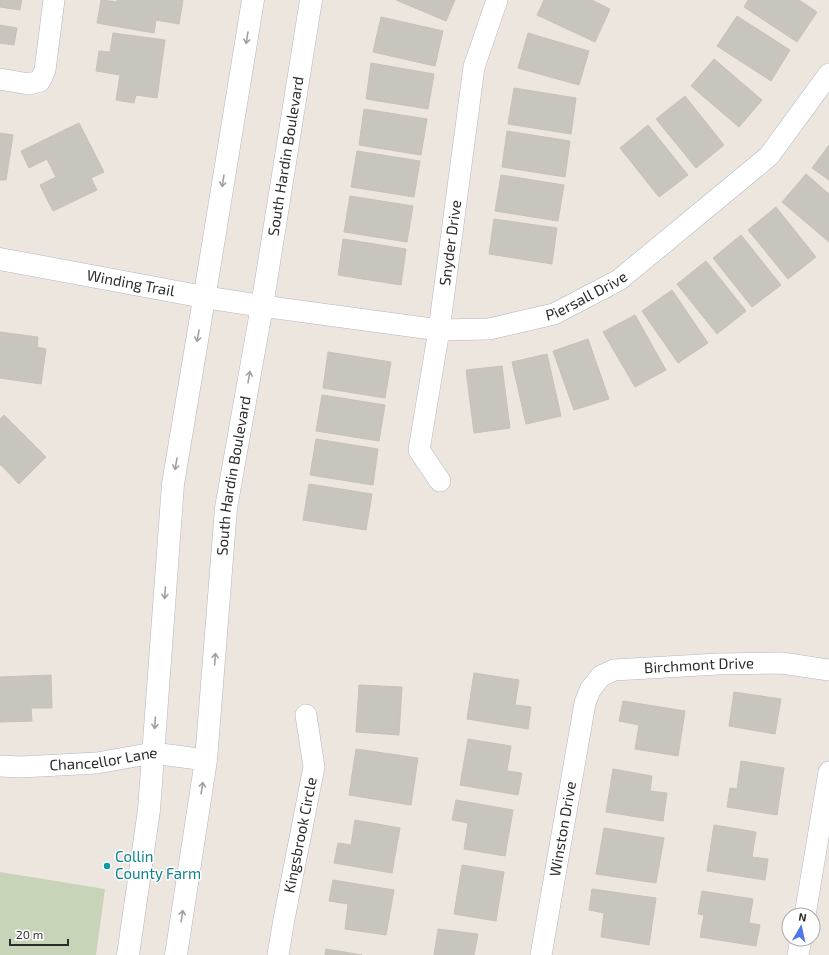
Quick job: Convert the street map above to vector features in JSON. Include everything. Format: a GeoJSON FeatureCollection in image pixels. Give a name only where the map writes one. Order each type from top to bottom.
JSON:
{"type":"FeatureCollection","features":[{"type":"Feature","properties":{"kind":"main road"},"geometry":{"type":"LineString","coordinates":[[128,955],[149,810],[173,484],[253,0]]}},
{"type":"Feature","properties":{"kind":"main road","name":"South Hardin Boulevard"},"geometry":{"type":"LineString","coordinates":[[176,955],[206,760],[226,508],[262,306],[311,0]]}},
{"type":"Feature","properties":{"kind":"main road","name":"Winding Trail"},"geometry":{"type":"LineString","coordinates":[[0,259],[204,298],[262,306]]}},
{"type":"Feature","properties":{"kind":"street"},"geometry":{"type":"LineString","coordinates":[[0,80],[29,84],[40,81],[45,70],[54,0]]}},
{"type":"Feature","properties":{"kind":"street","name":"Snyder Drive"},"geometry":{"type":"LineString","coordinates":[[440,482],[419,450],[439,330],[474,67],[497,0]]}},
{"type":"Feature","properties":{"kind":"street","name":"Piersall Drive"},"geometry":{"type":"LineString","coordinates":[[262,306],[439,330],[489,329],[554,314],[619,280],[768,156],[829,74]]}},
{"type":"Feature","properties":{"kind":"street","name":"Birchmont Drive"},"geometry":{"type":"LineString","coordinates":[[585,703],[590,690],[601,676],[614,670],[718,664],[782,663],[829,670]]}},
{"type":"Feature","properties":{"kind":"street","name":"Winston Drive"},"geometry":{"type":"LineString","coordinates":[[540,955],[585,703]]}},
{"type":"Feature","properties":{"kind":"street","name":"Kingsbrook Circle"},"geometry":{"type":"LineString","coordinates":[[278,955],[314,767],[306,715]]}},
{"type":"Feature","properties":{"kind":"street","name":"Chancellor Lane"},"geometry":{"type":"LineString","coordinates":[[0,766],[21,767],[97,763],[153,753],[206,760]]}},
{"type":"Feature","properties":{"kind":"street"},"geometry":{"type":"LineString","coordinates":[[806,907],[829,772]]}},
{"type":"Feature","properties":{"kind":"green space"},"geometry":{"type":"Polygon","coordinates":[[[0,872],[105,889],[96,955],[0,955],[0,872]]]}},
{"type":"Feature","properties":{"kind":"building"},"geometry":{"type":"Polygon","coordinates":[[[0,0],[22,0],[20,10],[0,7],[0,0]]]}},
{"type":"Feature","properties":{"kind":"building"},"geometry":{"type":"Polygon","coordinates":[[[101,0],[117,2],[117,0],[183,0],[179,24],[156,20],[154,33],[97,23],[101,0]]]}},
{"type":"Feature","properties":{"kind":"building"},"geometry":{"type":"Polygon","coordinates":[[[396,0],[455,0],[446,21],[396,0]]]}},
{"type":"Feature","properties":{"kind":"building"},"geometry":{"type":"Polygon","coordinates":[[[544,0],[592,0],[610,9],[595,42],[537,15],[544,0]]]}},
{"type":"Feature","properties":{"kind":"building"},"geometry":{"type":"Polygon","coordinates":[[[748,0],[799,0],[817,12],[797,42],[744,7],[748,0]]]}},
{"type":"Feature","properties":{"kind":"building"},"geometry":{"type":"Polygon","coordinates":[[[737,16],[790,50],[771,81],[717,46],[737,16]]]}},
{"type":"Feature","properties":{"kind":"building"},"geometry":{"type":"Polygon","coordinates":[[[381,17],[443,31],[435,66],[373,52],[381,17]]]}},
{"type":"Feature","properties":{"kind":"building"},"geometry":{"type":"Polygon","coordinates":[[[0,25],[17,28],[14,45],[0,43],[0,25]]]}},
{"type":"Feature","properties":{"kind":"building"},"geometry":{"type":"Polygon","coordinates":[[[113,33],[165,40],[157,98],[136,95],[134,103],[116,100],[120,75],[96,71],[99,51],[110,52],[113,33]]]}},
{"type":"Feature","properties":{"kind":"building"},"geometry":{"type":"Polygon","coordinates":[[[528,33],[589,51],[579,85],[518,68],[528,33]]]}},
{"type":"Feature","properties":{"kind":"building"},"geometry":{"type":"Polygon","coordinates":[[[714,59],[762,100],[739,127],[691,86],[714,59]]]}},
{"type":"Feature","properties":{"kind":"building"},"geometry":{"type":"Polygon","coordinates":[[[371,63],[434,74],[428,109],[366,99],[371,63]]]}},
{"type":"Feature","properties":{"kind":"building"},"geometry":{"type":"Polygon","coordinates":[[[514,88],[576,98],[571,134],[508,124],[514,88]]]}},
{"type":"Feature","properties":{"kind":"building"},"geometry":{"type":"Polygon","coordinates":[[[685,96],[724,145],[696,168],[656,119],[685,96]]]}},
{"type":"Feature","properties":{"kind":"building"},"geometry":{"type":"Polygon","coordinates":[[[364,109],[427,119],[421,155],[359,145],[364,109]]]}},
{"type":"Feature","properties":{"kind":"building"},"geometry":{"type":"Polygon","coordinates":[[[79,123],[104,172],[91,178],[97,190],[53,211],[40,185],[56,177],[47,159],[29,168],[21,151],[79,123]]]}},
{"type":"Feature","properties":{"kind":"building"},"geometry":{"type":"Polygon","coordinates":[[[648,125],[688,175],[659,197],[620,148],[648,125]]]}},
{"type":"Feature","properties":{"kind":"building"},"geometry":{"type":"Polygon","coordinates":[[[507,131],[570,141],[565,177],[502,167],[507,131]]]}},
{"type":"Feature","properties":{"kind":"building"},"geometry":{"type":"Polygon","coordinates":[[[0,133],[13,135],[6,180],[0,180],[0,133]]]}},
{"type":"Feature","properties":{"kind":"building"},"geometry":{"type":"Polygon","coordinates":[[[829,145],[829,180],[812,168],[829,145]]]}},
{"type":"Feature","properties":{"kind":"building"},"geometry":{"type":"Polygon","coordinates":[[[357,151],[420,161],[414,197],[351,187],[357,151]]]}},
{"type":"Feature","properties":{"kind":"building"},"geometry":{"type":"Polygon","coordinates":[[[806,174],[829,194],[829,242],[782,202],[806,174]]]}},
{"type":"Feature","properties":{"kind":"building"},"geometry":{"type":"Polygon","coordinates":[[[501,175],[564,185],[558,221],[495,211],[501,175]]]}},
{"type":"Feature","properties":{"kind":"building"},"geometry":{"type":"Polygon","coordinates":[[[350,196],[413,206],[407,242],[344,232],[350,196]]]}},
{"type":"Feature","properties":{"kind":"building"},"geometry":{"type":"Polygon","coordinates":[[[776,207],[816,257],[788,279],[748,230],[776,207]]]}},
{"type":"Feature","properties":{"kind":"building"},"geometry":{"type":"Polygon","coordinates":[[[494,219],[557,228],[552,264],[489,254],[494,219]]]}},
{"type":"Feature","properties":{"kind":"building"},"geometry":{"type":"Polygon","coordinates":[[[741,235],[781,285],[752,307],[713,258],[741,235]]]}},
{"type":"Feature","properties":{"kind":"building"},"geometry":{"type":"Polygon","coordinates":[[[343,239],[406,249],[401,285],[338,275],[343,239]]]}},
{"type":"Feature","properties":{"kind":"building"},"geometry":{"type":"Polygon","coordinates":[[[706,261],[746,311],[717,334],[677,284],[706,261]]]}},
{"type":"Feature","properties":{"kind":"building"},"geometry":{"type":"Polygon","coordinates":[[[672,290],[708,343],[678,363],[642,311],[672,290]]]}},
{"type":"Feature","properties":{"kind":"building"},"geometry":{"type":"Polygon","coordinates":[[[635,315],[666,370],[635,387],[603,332],[635,315]]]}},
{"type":"Feature","properties":{"kind":"building"},"geometry":{"type":"Polygon","coordinates":[[[0,332],[38,337],[37,347],[46,349],[41,384],[0,378],[0,332]]]}},
{"type":"Feature","properties":{"kind":"building"},"geometry":{"type":"Polygon","coordinates":[[[588,339],[609,399],[574,410],[553,351],[588,339]]]}},
{"type":"Feature","properties":{"kind":"building"},"geometry":{"type":"Polygon","coordinates":[[[328,352],[391,362],[385,398],[323,388],[328,352]]]}},
{"type":"Feature","properties":{"kind":"building"},"geometry":{"type":"Polygon","coordinates":[[[547,354],[561,416],[526,424],[512,362],[547,354]]]}},
{"type":"Feature","properties":{"kind":"building"},"geometry":{"type":"Polygon","coordinates":[[[502,366],[510,428],[474,433],[466,370],[502,366]]]}},
{"type":"Feature","properties":{"kind":"building"},"geometry":{"type":"Polygon","coordinates":[[[322,395],[385,405],[379,441],[316,431],[322,395]]]}},
{"type":"Feature","properties":{"kind":"building"},"geometry":{"type":"Polygon","coordinates":[[[4,415],[46,457],[19,484],[0,465],[0,419],[4,415]]]}},
{"type":"Feature","properties":{"kind":"building"},"geometry":{"type":"Polygon","coordinates":[[[316,439],[378,449],[373,485],[310,475],[316,439]]]}},
{"type":"Feature","properties":{"kind":"building"},"geometry":{"type":"Polygon","coordinates":[[[309,484],[372,494],[366,530],[303,520],[309,484]]]}},
{"type":"Feature","properties":{"kind":"building"},"geometry":{"type":"Polygon","coordinates":[[[474,673],[519,680],[515,705],[531,707],[528,729],[467,719],[474,673]]]}},
{"type":"Feature","properties":{"kind":"building"},"geometry":{"type":"Polygon","coordinates":[[[51,675],[52,708],[31,708],[32,721],[0,722],[0,677],[51,675]]]}},
{"type":"Feature","properties":{"kind":"building"},"geometry":{"type":"Polygon","coordinates":[[[359,685],[402,687],[399,735],[356,732],[359,685]]]}},
{"type":"Feature","properties":{"kind":"building"},"geometry":{"type":"Polygon","coordinates":[[[734,692],[781,699],[775,734],[729,726],[734,692]]]}},
{"type":"Feature","properties":{"kind":"building"},"geometry":{"type":"Polygon","coordinates":[[[623,701],[685,711],[678,756],[635,749],[639,725],[619,721],[623,701]]]}},
{"type":"Feature","properties":{"kind":"building"},"geometry":{"type":"Polygon","coordinates":[[[468,739],[511,746],[507,771],[522,773],[518,795],[460,785],[468,739]]]}},
{"type":"Feature","properties":{"kind":"building"},"geometry":{"type":"Polygon","coordinates":[[[356,749],[418,758],[411,805],[349,795],[356,749]]]}},
{"type":"Feature","properties":{"kind":"building"},"geometry":{"type":"Polygon","coordinates":[[[741,761],[784,768],[777,815],[727,807],[730,788],[737,789],[741,761]]]}},
{"type":"Feature","properties":{"kind":"building"},"geometry":{"type":"Polygon","coordinates":[[[613,769],[652,776],[650,791],[667,793],[663,821],[606,812],[613,769]]]}},
{"type":"Feature","properties":{"kind":"building"},"geometry":{"type":"Polygon","coordinates":[[[456,800],[513,810],[505,856],[464,849],[468,823],[452,820],[456,800]]]}},
{"type":"Feature","properties":{"kind":"building"},"geometry":{"type":"Polygon","coordinates":[[[355,820],[400,828],[392,873],[334,863],[338,843],[351,845],[355,820]]]}},
{"type":"Feature","properties":{"kind":"building"},"geometry":{"type":"Polygon","coordinates":[[[714,825],[756,832],[752,857],[768,859],[765,880],[707,871],[714,825]]]}},
{"type":"Feature","properties":{"kind":"building"},"geometry":{"type":"Polygon","coordinates":[[[604,828],[664,838],[656,883],[596,874],[604,828]]]}},
{"type":"Feature","properties":{"kind":"building"},"geometry":{"type":"Polygon","coordinates":[[[462,865],[504,872],[496,921],[454,914],[462,865]]]}},
{"type":"Feature","properties":{"kind":"building"},"geometry":{"type":"Polygon","coordinates":[[[333,880],[394,890],[386,935],[345,929],[348,904],[329,901],[333,880]]]}},
{"type":"Feature","properties":{"kind":"building"},"geometry":{"type":"Polygon","coordinates":[[[592,889],[656,898],[649,945],[601,937],[604,913],[589,910],[592,889]]]}},
{"type":"Feature","properties":{"kind":"building"},"geometry":{"type":"Polygon","coordinates":[[[702,891],[753,899],[749,923],[760,925],[756,946],[700,937],[704,915],[698,914],[702,891]]]}},
{"type":"Feature","properties":{"kind":"building"},"geometry":{"type":"Polygon","coordinates":[[[438,929],[478,934],[474,955],[434,955],[438,929]]]}},
{"type":"Feature","properties":{"kind":"building"},"geometry":{"type":"Polygon","coordinates":[[[326,949],[362,955],[325,955],[326,949]]]}},
{"type":"Feature","properties":{"kind":"place","name":"Collin County Farm"},"geometry":{"type":"Point","coordinates":[107,866]}}]}
